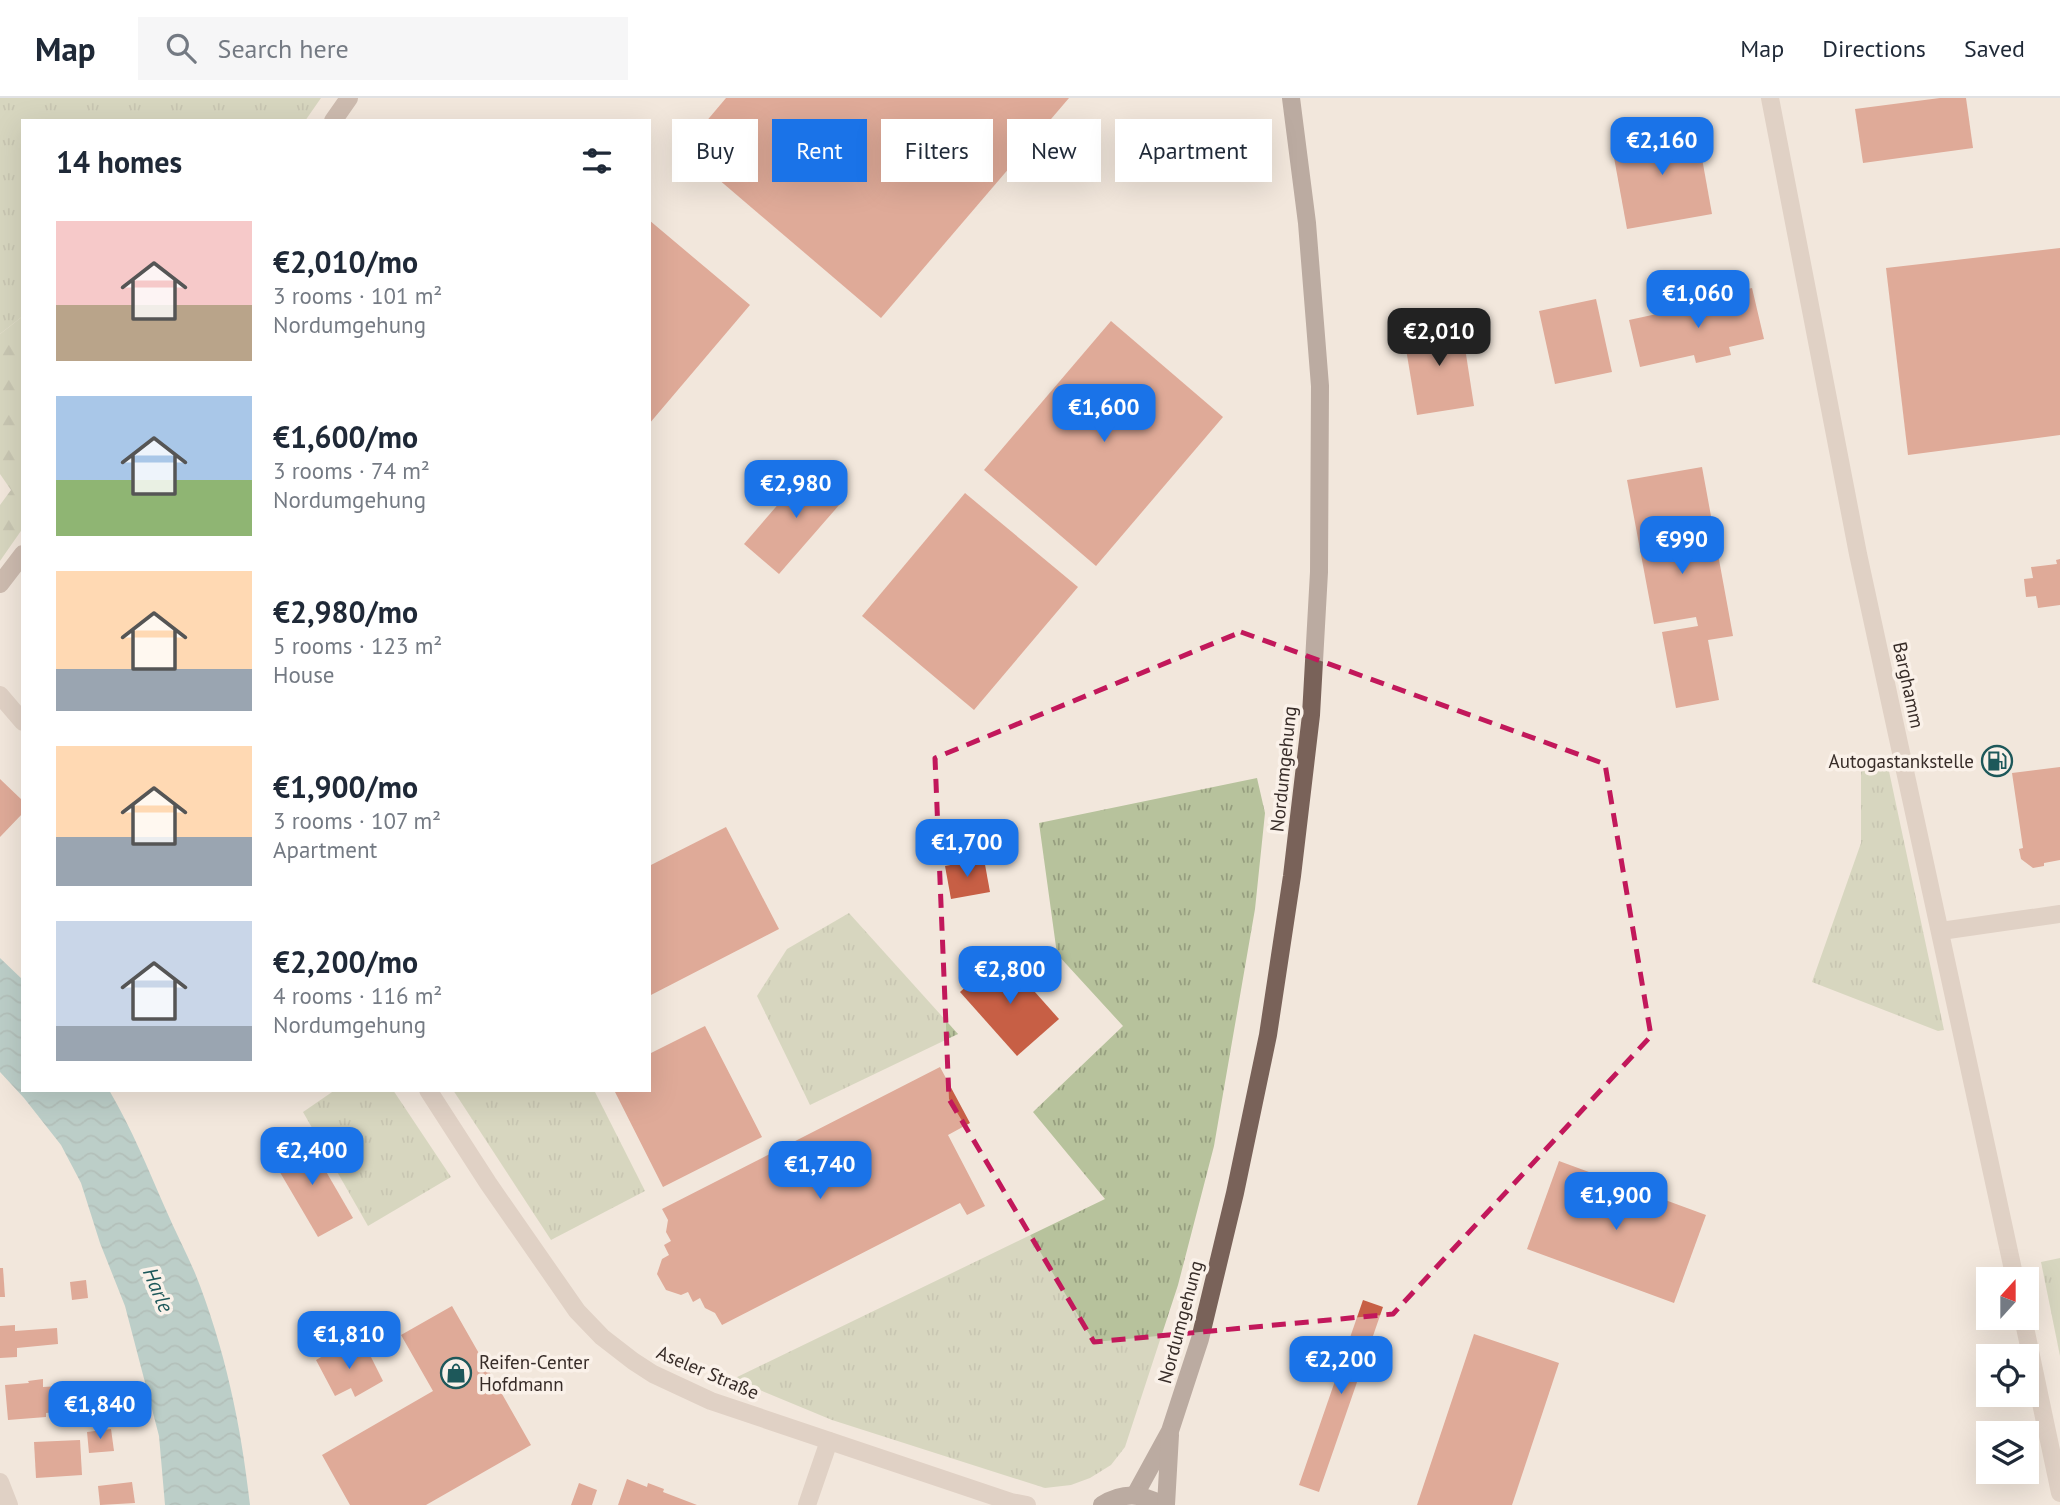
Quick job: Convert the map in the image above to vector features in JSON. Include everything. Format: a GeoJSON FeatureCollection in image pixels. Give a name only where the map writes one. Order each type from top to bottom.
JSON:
{"type":"FeatureCollection","features":[{"type":"Feature","properties":{"kind":"main road","name":"Nordumgehung"},"geometry":{"type":"LineString","coordinates":[[1170,1432],[1165,1505],[1135,1494],[1170,1432],[1200,1339],[1235,1193],[1268,1035],[1292,876],[1311,715],[1319,572],[1320,387],[1307,223],[1291,98]]}},
{"type":"Feature","properties":{"kind":"main road"},"geometry":{"type":"LineString","coordinates":[[1101,1505],[1118,1497],[1135,1494]]}},
{"type":"Feature","properties":{"kind":"street"},"geometry":{"type":"LineString","coordinates":[[334,119],[349,98]]}},
{"type":"Feature","properties":{"kind":"street","name":"Barghamm"},"geometry":{"type":"LineString","coordinates":[[1770,98],[1850,516],[2012,1267]]}},
{"type":"Feature","properties":{"kind":"street"},"geometry":{"type":"LineString","coordinates":[[0,584],[21,557]]}},
{"type":"Feature","properties":{"kind":"street"},"geometry":{"type":"LineString","coordinates":[[0,695],[21,720]]}},
{"type":"Feature","properties":{"kind":"street"},"geometry":{"type":"LineString","coordinates":[[1941,930],[2060,914]]}},
{"type":"Feature","properties":{"kind":"street","name":"Aseler Straße"},"geometry":{"type":"LineString","coordinates":[[429,1092],[488,1183],[577,1311],[602,1337],[633,1361],[711,1401],[1018,1504]]}},
{"type":"Feature","properties":{"kind":"street"},"geometry":{"type":"LineString","coordinates":[[2026,1330],[2060,1493]]}},
{"type":"Feature","properties":{"kind":"street"},"geometry":{"type":"LineString","coordinates":[[807,1505],[829,1441]]}},
{"type":"Feature","properties":{"kind":"street"},"geometry":{"type":"LineString","coordinates":[[0,1482],[9,1505]]}},
{"type":"Feature","properties":{"kind":"highlighted area"},"geometry":{"type":"Polygon","coordinates":[[[1241,632],[1605,764],[1651,1036],[1393,1314],[1094,1342],[949,1099],[935,758],[1241,632]]]}},
{"type":"Feature","properties":{"kind":"green space"},"geometry":{"type":"Polygon","coordinates":[[[0,98],[321,98],[306,119],[21,119],[21,318],[0,334],[0,98]]]}},
{"type":"Feature","properties":{"kind":"green space"},"geometry":{"type":"Polygon","coordinates":[[[21,318],[21,531],[0,561],[0,505],[11,490],[0,474],[0,334],[21,318]]]}},
{"type":"Feature","properties":{"kind":"green space"},"geometry":{"type":"Polygon","coordinates":[[[1886,757],[1944,1030],[1938,1031],[1812,982],[1861,843],[1861,759],[1886,757]]]}},
{"type":"Feature","properties":{"kind":"green space"},"geometry":{"type":"Polygon","coordinates":[[[1257,778],[1265,813],[1255,909],[1214,1146],[1178,1285],[1125,1447],[1111,1465],[1090,1478],[1071,1485],[1045,1488],[832,1420],[733,1379],[1105,1199],[1033,1112],[1123,1026],[1057,954],[1039,823],[1257,778]]]}},
{"type":"Feature","properties":{"kind":"green space"},"geometry":{"type":"Polygon","coordinates":[[[849,913],[958,1034],[810,1105],[757,996],[787,949],[849,913]]]}},
{"type":"Feature","properties":{"kind":"green space"},"geometry":{"type":"Polygon","coordinates":[[[332,1092],[394,1092],[451,1177],[368,1226],[303,1112],[332,1092]]]}},
{"type":"Feature","properties":{"kind":"green space"},"geometry":{"type":"Polygon","coordinates":[[[454,1092],[595,1092],[645,1191],[551,1240],[454,1092]]]}},
{"type":"Feature","properties":{"kind":"green space"},"geometry":{"type":"Polygon","coordinates":[[[2060,1258],[2060,1356],[2041,1262],[2060,1258]]]}},
{"type":"Feature","properties":{"kind":"water","name":"Harle"},"geometry":{"type":"Polygon","coordinates":[[[0,958],[21,978],[21,1092],[110,1092],[139,1149],[206,1301],[237,1416],[250,1505],[165,1505],[159,1436],[125,1306],[100,1243],[81,1183],[61,1145],[0,1072],[0,958]]]}},
{"type":"Feature","properties":{"kind":"building"},"geometry":{"type":"Polygon","coordinates":[[[726,98],[1069,98],[1051,119],[1007,119],[1007,171],[881,318],[722,182],[758,182],[758,119],[708,119],[726,98]]]}},
{"type":"Feature","properties":{"kind":"building"},"geometry":{"type":"Polygon","coordinates":[[[1940,98],[1966,98],[1973,148],[1863,163],[1855,109],[1940,98]]]}},
{"type":"Feature","properties":{"kind":"building"},"geometry":{"type":"Polygon","coordinates":[[[1696,125],[1712,214],[1627,229],[1611,141],[1696,125]]]}},
{"type":"Feature","properties":{"kind":"building"},"geometry":{"type":"Polygon","coordinates":[[[651,222],[750,305],[651,422],[651,222]]]}},
{"type":"Feature","properties":{"kind":"building"},"geometry":{"type":"Polygon","coordinates":[[[2060,248],[2060,435],[1908,455],[1886,268],[2060,248]]]}},
{"type":"Feature","properties":{"kind":"building"},"geometry":{"type":"Polygon","coordinates":[[[1752,288],[1764,339],[1729,347],[1731,355],[1696,363],[1694,355],[1640,367],[1629,320],[1717,301],[1716,296],[1752,288]]]}},
{"type":"Feature","properties":{"kind":"building"},"geometry":{"type":"Polygon","coordinates":[[[1596,299],[1612,372],[1555,384],[1539,311],[1596,299]]]}},
{"type":"Feature","properties":{"kind":"building"},"geometry":{"type":"Polygon","coordinates":[[[1111,321],[1223,417],[1096,566],[984,470],[1111,321]]]}},
{"type":"Feature","properties":{"kind":"building"},"geometry":{"type":"Polygon","coordinates":[[[1461,322],[1474,406],[1417,415],[1403,331],[1461,322]]]}},
{"type":"Feature","properties":{"kind":"building"},"geometry":{"type":"Polygon","coordinates":[[[812,465],[847,496],[779,574],[744,544],[812,465]]]}},
{"type":"Feature","properties":{"kind":"building"},"geometry":{"type":"Polygon","coordinates":[[[1702,467],[1733,636],[1708,640],[1719,700],[1676,708],[1662,632],[1698,626],[1696,617],[1654,624],[1627,480],[1702,467]]]}},
{"type":"Feature","properties":{"kind":"building"},"geometry":{"type":"Polygon","coordinates":[[[965,493],[1078,587],[974,710],[862,616],[965,493]]]}},
{"type":"Feature","properties":{"kind":"building"},"geometry":{"type":"Polygon","coordinates":[[[2060,559],[2060,605],[2038,608],[2036,596],[2026,597],[2024,579],[2033,578],[2031,567],[2057,564],[2056,560],[2060,559]]]}},
{"type":"Feature","properties":{"kind":"building"},"geometry":{"type":"Polygon","coordinates":[[[2060,767],[2060,860],[2033,868],[2021,859],[2019,849],[2023,848],[2012,773],[2060,767]]]}},
{"type":"Feature","properties":{"kind":"building"},"geometry":{"type":"Polygon","coordinates":[[[0,779],[21,799],[21,815],[0,837],[0,779]]]}},
{"type":"Feature","properties":{"kind":"building"},"geometry":{"type":"Polygon","coordinates":[[[726,827],[779,929],[651,995],[651,865],[726,827]]]}},
{"type":"Feature","properties":{"kind":"building"},"geometry":{"type":"Polygon","coordinates":[[[984,859],[990,892],[951,899],[945,866],[984,859]]]}},
{"type":"Feature","properties":{"kind":"building"},"geometry":{"type":"Polygon","coordinates":[[[1002,955],[1059,1019],[1017,1056],[960,992],[1002,955]]]}},
{"type":"Feature","properties":{"kind":"building"},"geometry":{"type":"Polygon","coordinates":[[[705,1026],[762,1137],[663,1187],[615,1092],[651,1092],[651,1053],[705,1026]]]}},
{"type":"Feature","properties":{"kind":"building"},"geometry":{"type":"Polygon","coordinates":[[[940,1067],[970,1123],[948,1135],[985,1206],[967,1215],[960,1203],[722,1325],[715,1313],[705,1308],[700,1298],[693,1302],[688,1292],[681,1295],[666,1290],[657,1274],[662,1259],[669,1255],[664,1245],[671,1241],[666,1232],[668,1220],[662,1209],[940,1067]]]}},
{"type":"Feature","properties":{"kind":"building"},"geometry":{"type":"Polygon","coordinates":[[[306,1137],[353,1218],[318,1237],[271,1157],[306,1137]]]}},
{"type":"Feature","properties":{"kind":"building"},"geometry":{"type":"Polygon","coordinates":[[[1559,1161],[1706,1215],[1674,1303],[1527,1249],[1559,1161]]]}},
{"type":"Feature","properties":{"kind":"building"},"geometry":{"type":"Polygon","coordinates":[[[0,1268],[3,1268],[5,1297],[0,1297],[0,1268]]]}},
{"type":"Feature","properties":{"kind":"building"},"geometry":{"type":"Polygon","coordinates":[[[86,1280],[88,1298],[72,1300],[70,1282],[86,1280]]]}},
{"type":"Feature","properties":{"kind":"building"},"geometry":{"type":"Polygon","coordinates":[[[1363,1300],[1383,1307],[1319,1492],[1299,1485],[1363,1300]]]}},
{"type":"Feature","properties":{"kind":"building"},"geometry":{"type":"Polygon","coordinates":[[[452,1306],[531,1445],[426,1505],[350,1505],[322,1455],[433,1391],[401,1335],[452,1306]]]}},
{"type":"Feature","properties":{"kind":"building"},"geometry":{"type":"Polygon","coordinates":[[[15,1325],[15,1331],[57,1328],[58,1344],[17,1348],[17,1357],[0,1358],[0,1326],[15,1325]]]}},
{"type":"Feature","properties":{"kind":"building"},"geometry":{"type":"Polygon","coordinates":[[[1474,1334],[1559,1363],[1512,1505],[1417,1505],[1474,1334]]]}},
{"type":"Feature","properties":{"kind":"building"},"geometry":{"type":"Polygon","coordinates":[[[348,1342],[357,1357],[368,1351],[383,1381],[355,1397],[351,1388],[335,1396],[316,1360],[348,1342]]]}},
{"type":"Feature","properties":{"kind":"building"},"geometry":{"type":"Polygon","coordinates":[[[43,1379],[43,1387],[60,1386],[61,1391],[84,1389],[86,1409],[46,1413],[46,1417],[8,1420],[5,1385],[43,1379]]]}},
{"type":"Feature","properties":{"kind":"building"},"geometry":{"type":"Polygon","coordinates":[[[111,1429],[114,1451],[89,1453],[87,1432],[111,1429]]]}},
{"type":"Feature","properties":{"kind":"building"},"geometry":{"type":"Polygon","coordinates":[[[80,1440],[82,1475],[36,1478],[34,1442],[80,1440]]]}},
{"type":"Feature","properties":{"kind":"building"},"geometry":{"type":"Polygon","coordinates":[[[627,1479],[647,1487],[648,1483],[697,1505],[618,1505],[627,1479]]]}},
{"type":"Feature","properties":{"kind":"building"},"geometry":{"type":"Polygon","coordinates":[[[132,1482],[135,1503],[100,1505],[98,1486],[132,1482]]]}},
{"type":"Feature","properties":{"kind":"building"},"geometry":{"type":"Polygon","coordinates":[[[579,1483],[597,1490],[592,1505],[571,1505],[579,1483]]]}},
{"type":"Feature","properties":{"kind":"place","name":"Autogastankstelle"},"geometry":{"type":"Point","coordinates":[1997,761]}},
{"type":"Feature","properties":{"kind":"place","name":"Reifen-Center Hofdmann"},"geometry":{"type":"Point","coordinates":[456,1373]}}]}
